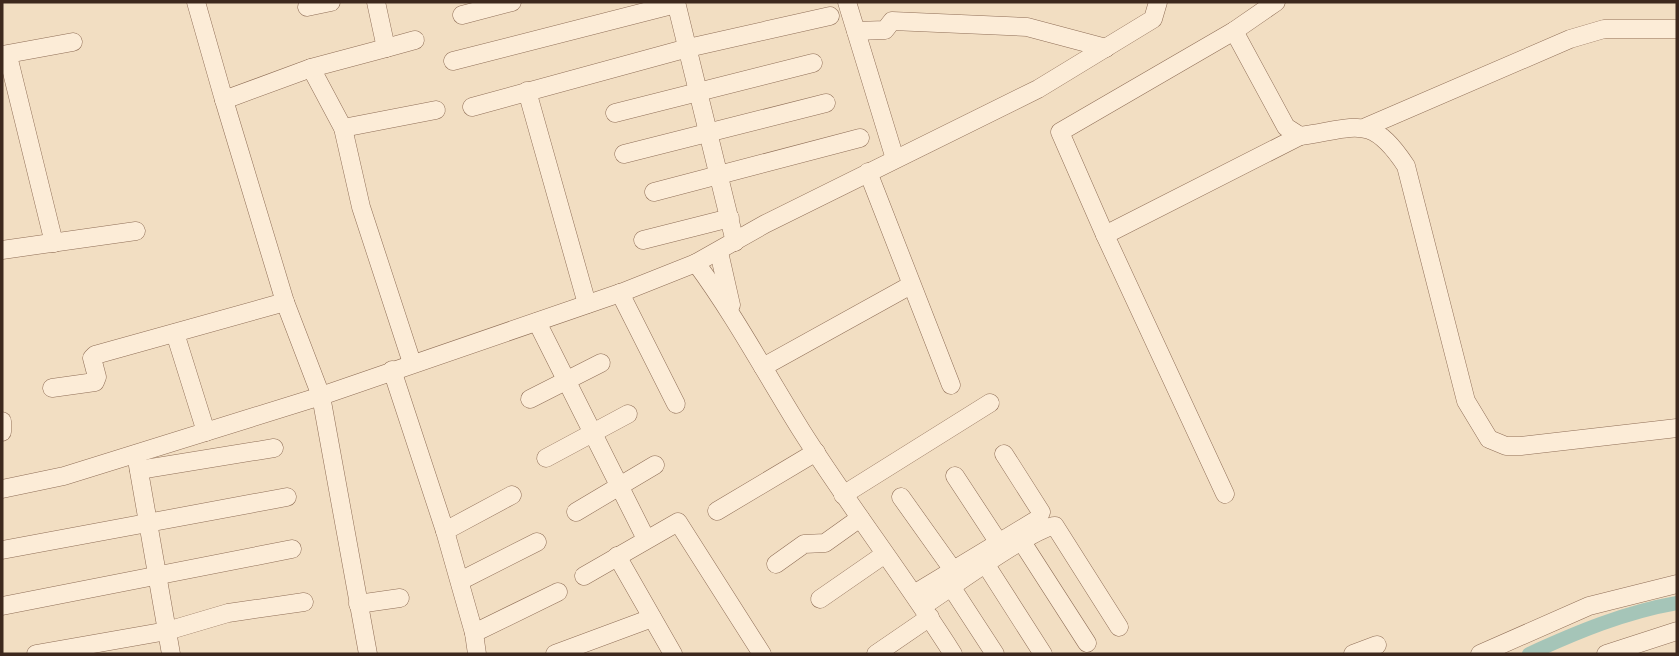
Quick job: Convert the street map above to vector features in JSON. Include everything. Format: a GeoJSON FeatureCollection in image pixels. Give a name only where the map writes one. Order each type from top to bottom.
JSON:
{"type":"FeatureCollection","features":[{"type":"Feature","properties":{"kind":"street"},"geometry":{"type":"LineString","coordinates":[[196,2],[285,302],[321,396],[368,654]]}},
{"type":"Feature","properties":{"kind":"street"},"geometry":{"type":"LineString","coordinates":[[307,7],[331,2]]}},
{"type":"Feature","properties":{"kind":"street"},"geometry":{"type":"LineString","coordinates":[[376,2],[386,48]]}},
{"type":"Feature","properties":{"kind":"street"},"geometry":{"type":"LineString","coordinates":[[462,15],[512,2]]}},
{"type":"Feature","properties":{"kind":"street"},"geometry":{"type":"LineString","coordinates":[[847,2],[895,159]]}},
{"type":"Feature","properties":{"kind":"street"},"geometry":{"type":"LineString","coordinates":[[137,462],[206,432],[321,396],[620,293],[696,263],[868,172],[1038,89],[1153,19],[1158,2]]}},
{"type":"Feature","properties":{"kind":"street"},"geometry":{"type":"LineString","coordinates":[[1225,494],[1060,132],[1234,31],[1276,2]]}},
{"type":"Feature","properties":{"kind":"street"},"geometry":{"type":"LineString","coordinates":[[453,61],[676,3],[735,242]]}},
{"type":"Feature","properties":{"kind":"street"},"geometry":{"type":"LineString","coordinates":[[472,107],[688,48],[830,16]]}},
{"type":"Feature","properties":{"kind":"street"},"geometry":{"type":"LineString","coordinates":[[856,31],[885,30],[892,21],[1014,26],[1106,48]]}},
{"type":"Feature","properties":{"kind":"street"},"geometry":{"type":"LineString","coordinates":[[1105,235],[1300,136],[1366,127],[1570,39],[1604,29],[1677,29]]}},
{"type":"Feature","properties":{"kind":"street"},"geometry":{"type":"LineString","coordinates":[[1234,31],[1286,127],[1300,136]]}},
{"type":"Feature","properties":{"kind":"street"},"geometry":{"type":"LineString","coordinates":[[225,100],[311,68],[415,40]]}},
{"type":"Feature","properties":{"kind":"street"},"geometry":{"type":"LineString","coordinates":[[2,55],[73,42]]}},
{"type":"Feature","properties":{"kind":"street"},"geometry":{"type":"LineString","coordinates":[[2,55],[9,60],[54,243]]}},
{"type":"Feature","properties":{"kind":"street"},"geometry":{"type":"LineString","coordinates":[[615,113],[813,63]]}},
{"type":"Feature","properties":{"kind":"street"},"geometry":{"type":"LineString","coordinates":[[311,68],[343,128],[360,208],[412,363]]}},
{"type":"Feature","properties":{"kind":"street"},"geometry":{"type":"LineString","coordinates":[[527,91],[587,304]]}},
{"type":"Feature","properties":{"kind":"street"},"geometry":{"type":"LineString","coordinates":[[624,154],[825,103]]}},
{"type":"Feature","properties":{"kind":"street"},"geometry":{"type":"LineString","coordinates":[[343,128],[436,110]]}},
{"type":"Feature","properties":{"kind":"street"},"geometry":{"type":"LineString","coordinates":[[1366,127],[1385,136],[1406,166],[1466,401],[1489,439],[1506,446],[1521,446],[1677,428]]}},
{"type":"Feature","properties":{"kind":"street"},"geometry":{"type":"LineString","coordinates":[[654,192],[860,138]]}},
{"type":"Feature","properties":{"kind":"street"},"geometry":{"type":"LineString","coordinates":[[868,172],[951,384]]}},
{"type":"Feature","properties":{"kind":"street"},"geometry":{"type":"LineString","coordinates":[[643,240],[730,218]]}},
{"type":"Feature","properties":{"kind":"street"},"geometry":{"type":"LineString","coordinates":[[2,250],[135,230]]}},
{"type":"Feature","properties":{"kind":"street"},"geometry":{"type":"LineString","coordinates":[[719,252],[732,312]]}},
{"type":"Feature","properties":{"kind":"street"},"geometry":{"type":"LineString","coordinates":[[696,263],[732,312],[843,495],[953,654]]}},
{"type":"Feature","properties":{"kind":"street"},"geometry":{"type":"LineString","coordinates":[[763,367],[911,285]]}},
{"type":"Feature","properties":{"kind":"street"},"geometry":{"type":"LineString","coordinates":[[620,293],[676,404]]}},
{"type":"Feature","properties":{"kind":"street"},"geometry":{"type":"LineString","coordinates":[[52,388],[95,382],[97,377],[92,358],[95,355],[285,302]]}},
{"type":"Feature","properties":{"kind":"street"},"geometry":{"type":"LineString","coordinates":[[537,321],[646,539]]}},
{"type":"Feature","properties":{"kind":"street"},"geometry":{"type":"LineString","coordinates":[[175,332],[206,432]]}},
{"type":"Feature","properties":{"kind":"street"},"geometry":{"type":"LineString","coordinates":[[530,399],[601,363]]}},
{"type":"Feature","properties":{"kind":"street"},"geometry":{"type":"LineString","coordinates":[[392,370],[460,581],[477,654]]}},
{"type":"Feature","properties":{"kind":"street"},"geometry":{"type":"LineString","coordinates":[[843,495],[990,403]]}},
{"type":"Feature","properties":{"kind":"street"},"geometry":{"type":"LineString","coordinates":[[546,458],[628,414]]}},
{"type":"Feature","properties":{"kind":"street"},"geometry":{"type":"LineString","coordinates":[[2,421],[2,432]]}},
{"type":"Feature","properties":{"kind":"street"},"geometry":{"type":"LineString","coordinates":[[2,489],[137,462],[274,448]]}},
{"type":"Feature","properties":{"kind":"street"},"geometry":{"type":"LineString","coordinates":[[717,511],[816,452]]}},
{"type":"Feature","properties":{"kind":"street"},"geometry":{"type":"LineString","coordinates":[[876,654],[952,579],[999,542],[1038,519],[1041,512],[1004,454]]}},
{"type":"Feature","properties":{"kind":"street"},"geometry":{"type":"LineString","coordinates":[[137,462],[171,654]]}},
{"type":"Feature","properties":{"kind":"street"},"geometry":{"type":"LineString","coordinates":[[576,512],[655,465]]}},
{"type":"Feature","properties":{"kind":"street"},"geometry":{"type":"LineString","coordinates":[[955,476],[999,542]]}},
{"type":"Feature","properties":{"kind":"street"},"geometry":{"type":"LineString","coordinates":[[445,531],[512,495]]}},
{"type":"Feature","properties":{"kind":"street"},"geometry":{"type":"LineString","coordinates":[[2,550],[287,497]]}},
{"type":"Feature","properties":{"kind":"street"},"geometry":{"type":"LineString","coordinates":[[901,497],[995,654]]}},
{"type":"Feature","properties":{"kind":"street"},"geometry":{"type":"LineString","coordinates":[[776,564],[804,544],[825,543],[860,518]]}},
{"type":"Feature","properties":{"kind":"street"},"geometry":{"type":"LineString","coordinates":[[584,576],[678,522],[762,654]]}},
{"type":"Feature","properties":{"kind":"street"},"geometry":{"type":"LineString","coordinates":[[952,579],[986,565],[1048,527],[1055,526],[1119,627]]}},
{"type":"Feature","properties":{"kind":"street"},"geometry":{"type":"LineString","coordinates":[[460,581],[537,542]]}},
{"type":"Feature","properties":{"kind":"street"},"geometry":{"type":"LineString","coordinates":[[1022,542],[1087,643]]}},
{"type":"Feature","properties":{"kind":"street"},"geometry":{"type":"LineString","coordinates":[[2,606],[292,549]]}},
{"type":"Feature","properties":{"kind":"street"},"geometry":{"type":"LineString","coordinates":[[820,599],[886,554]]}},
{"type":"Feature","properties":{"kind":"street"},"geometry":{"type":"LineString","coordinates":[[617,556],[673,654]]}},
{"type":"Feature","properties":{"kind":"street"},"geometry":{"type":"LineString","coordinates":[[986,565],[1043,654]]}},
{"type":"Feature","properties":{"kind":"street"},"geometry":{"type":"LineString","coordinates":[[1480,654],[1589,606],[1677,584]]}},
{"type":"Feature","properties":{"kind":"street"},"geometry":{"type":"LineString","coordinates":[[474,633],[558,592]]}},
{"type":"Feature","properties":{"kind":"street"},"geometry":{"type":"LineString","coordinates":[[358,604],[401,598]]}},
{"type":"Feature","properties":{"kind":"street"},"geometry":{"type":"LineString","coordinates":[[36,654],[167,631],[228,613],[304,602]]}},
{"type":"Feature","properties":{"kind":"street"},"geometry":{"type":"LineString","coordinates":[[555,654],[652,618]]}},
{"type":"Feature","properties":{"kind":"street"},"geometry":{"type":"LineString","coordinates":[[1606,654],[1655,647],[1677,631]]}},
{"type":"Feature","properties":{"kind":"street"},"geometry":{"type":"LineString","coordinates":[[1353,654],[1377,645]]}},
{"type":"Feature","properties":{"kind":"waterway"},"geometry":{"type":"LineString","coordinates":[[1529,654],[1602,624],[1677,603]]}}]}
